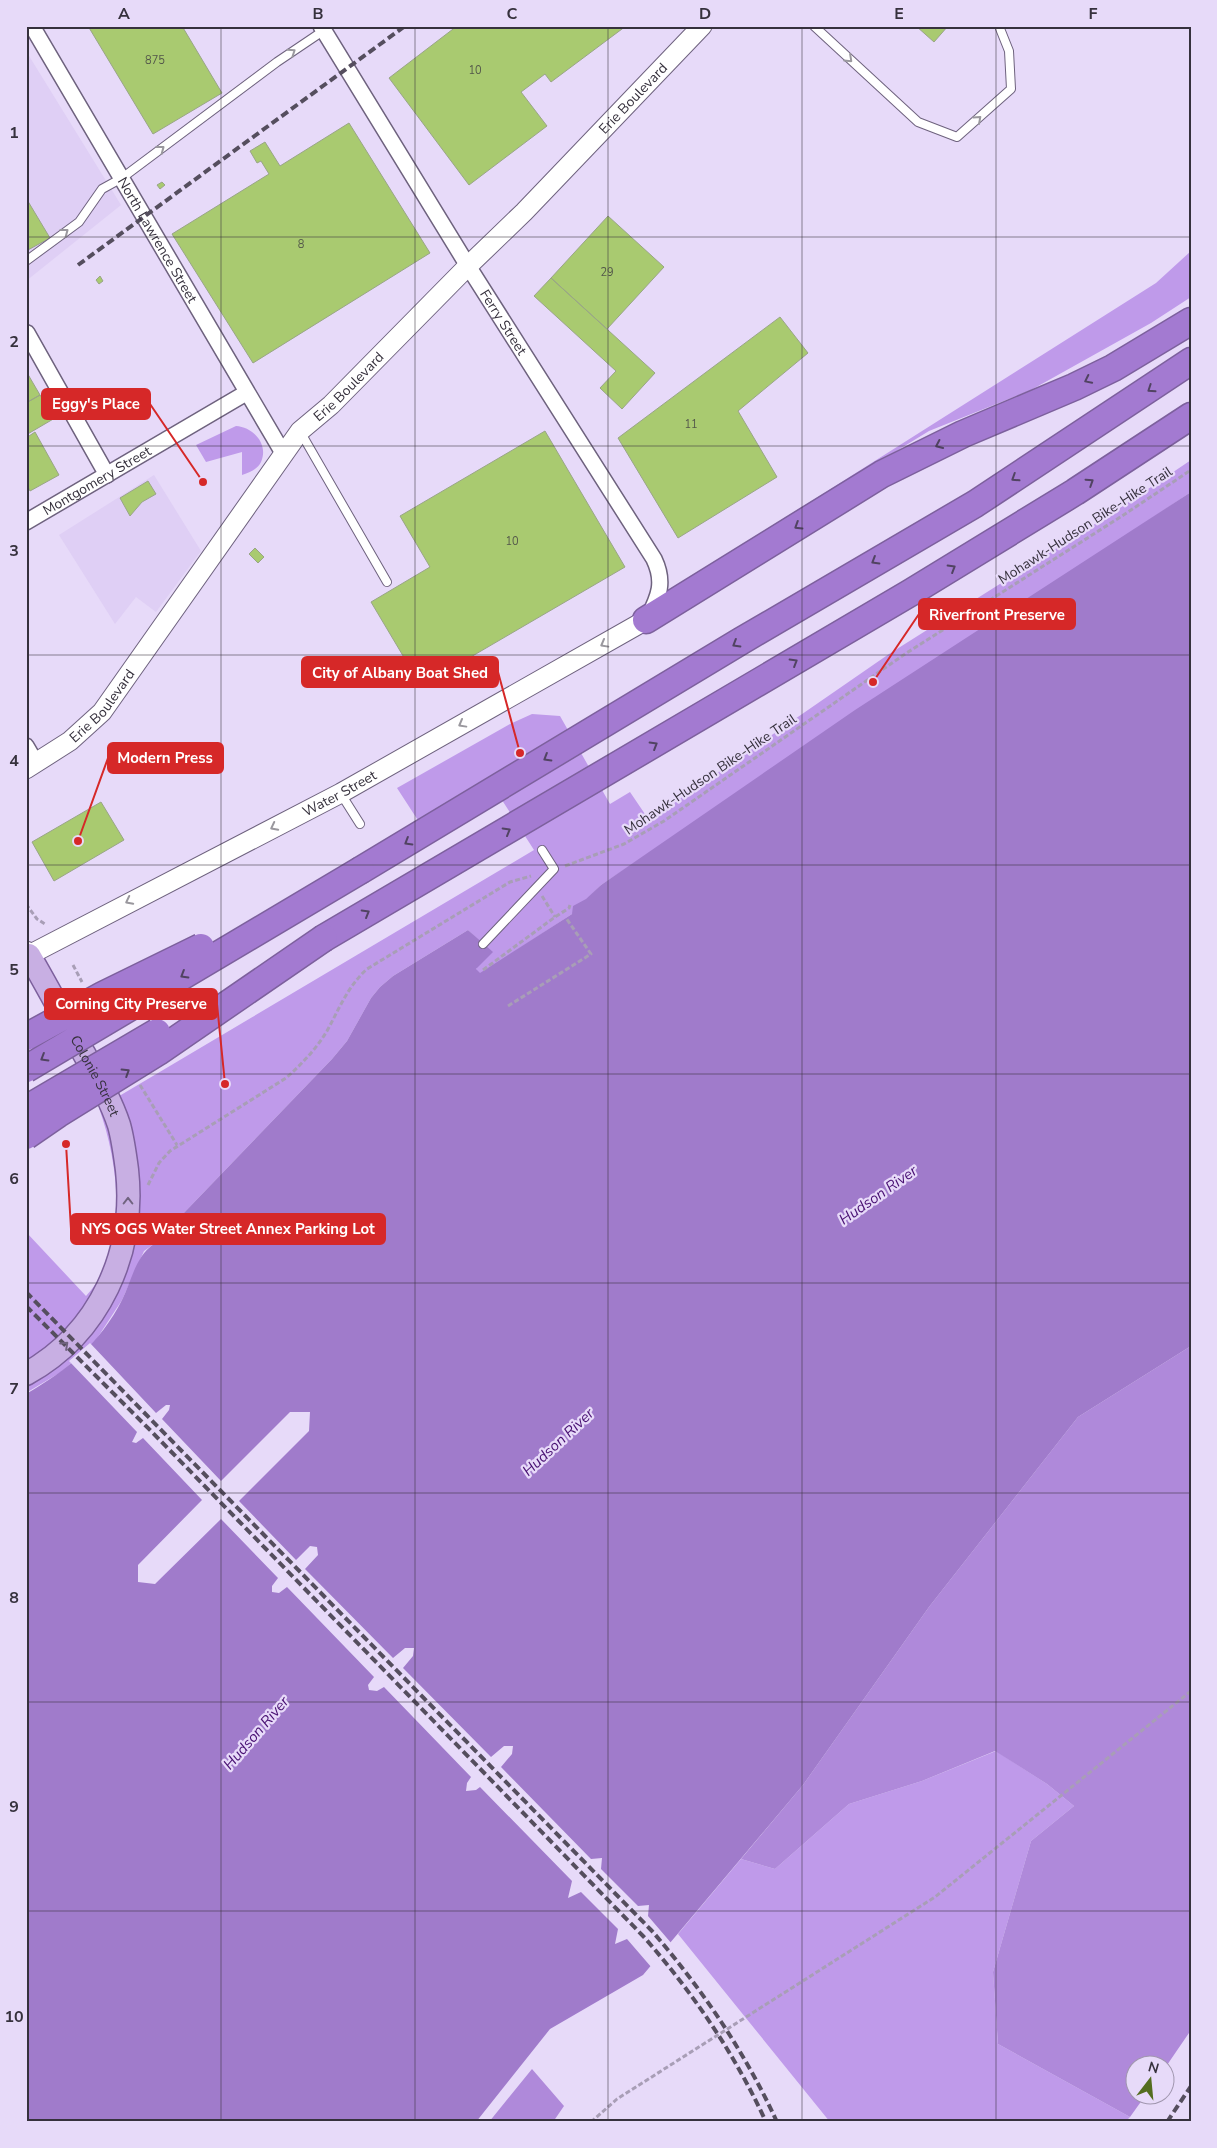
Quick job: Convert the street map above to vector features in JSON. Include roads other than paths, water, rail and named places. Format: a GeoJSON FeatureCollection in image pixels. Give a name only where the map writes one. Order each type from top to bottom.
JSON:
{"type":"FeatureCollection","features":[{"type":"Feature","properties":{"kind":"highway"},"geometry":{"type":"LineString","coordinates":[[646,620],[890,470],[955,437],[1074,387],[1113,368],[1191,321]]}},
{"type":"Feature","properties":{"kind":"highway"},"geometry":{"type":"LineString","coordinates":[[26,1069],[362,870],[863,568],[975,504],[1191,361]]}},
{"type":"Feature","properties":{"kind":"highway"},"geometry":{"type":"LineString","coordinates":[[26,1109],[612,770],[995,542],[1191,416]]}},
{"type":"Feature","properties":{"kind":"highway"},"geometry":{"type":"LineString","coordinates":[[26,1037],[103,995],[362,870]]}},
{"type":"Feature","properties":{"kind":"highway"},"geometry":{"type":"LineString","coordinates":[[26,1136],[158,1052],[324,938]]}},
{"type":"Feature","properties":{"kind":"main road","name":"Colonie Street"},"geometry":{"type":"LineString","coordinates":[[26,1374],[47,1361],[75,1336],[97,1309],[112,1279],[124,1242],[128,1210],[125,1152],[111,1103],[27,954]]}},
{"type":"Feature","properties":{"kind":"street","name":"North Lawrence Street"},"geometry":{"type":"LineString","coordinates":[[32,26],[283,453]]}},
{"type":"Feature","properties":{"kind":"street","name":"Erie Boulevard"},"geometry":{"type":"LineString","coordinates":[[31,766],[70,741],[102,712],[300,431],[331,405],[524,212],[702,26]]}},
{"type":"Feature","properties":{"kind":"street","name":"Ferry Street"},"geometry":{"type":"LineString","coordinates":[[325,28],[468,266],[654,559],[661,573],[660,584],[646,620]]}},
{"type":"Feature","properties":{"kind":"street"},"geometry":{"type":"LineString","coordinates":[[27,333],[107,475]]}},
{"type":"Feature","properties":{"kind":"street","name":"Montgomery Street"},"geometry":{"type":"LineString","coordinates":[[26,522],[246,393]]}},
{"type":"Feature","properties":{"kind":"street","name":"Water Street"},"geometry":{"type":"LineString","coordinates":[[27,954],[340,793],[646,620]]}},
{"type":"Feature","properties":{"kind":"street"},"geometry":{"type":"LineString","coordinates":[[26,746],[31,766]]}},
{"type":"Feature","properties":{"kind":"lane"},"geometry":{"type":"LineString","coordinates":[[814,26],[918,122],[957,137],[1011,89],[1009,51],[999,26]]}},
{"type":"Feature","properties":{"kind":"lane"},"geometry":{"type":"LineString","coordinates":[[26,261],[79,222],[102,189],[122,178],[325,28]]}},
{"type":"Feature","properties":{"kind":"lane"},"geometry":{"type":"LineString","coordinates":[[300,431],[387,582]]}},
{"type":"Feature","properties":{"kind":"lane"},"geometry":{"type":"LineString","coordinates":[[340,793],[360,824]]}},
{"type":"Feature","properties":{"kind":"lane"},"geometry":{"type":"LineString","coordinates":[[483,944],[554,869],[542,850]]}},
{"type":"Feature","properties":{"kind":"water","name":"Hudson River"},"geometry":{"type":"Polygon","coordinates":[[[1191,492],[1191,1346],[1078,1417],[929,1607],[803,1785],[643,1975],[550,2029],[476,2122],[26,2122],[26,1394],[69,1365],[93,1342],[104,1329],[122,1300],[142,1255],[332,1059],[347,1041],[371,998],[393,976],[468,930],[493,952],[476,969],[480,973],[572,914],[573,906],[586,899],[601,885],[855,710],[1191,492]]]}},
{"type":"Feature","properties":{"kind":"railway"},"geometry":{"type":"LineString","coordinates":[[78,265],[405,26]]}},
{"type":"Feature","properties":{"kind":"railway"},"geometry":{"type":"LineString","coordinates":[[26,1292],[652,1931],[688,1975],[737,2046],[777,2122]]}},
{"type":"Feature","properties":{"kind":"railway"},"geometry":{"type":"LineString","coordinates":[[26,1306],[152,1432],[644,1937],[712,2025],[741,2072],[766,2122]]}},
{"type":"Feature","properties":{"kind":"railway"},"geometry":{"type":"LineString","coordinates":[[1167,2122],[1191,2086]]}},
{"type":"Feature","properties":{"kind":"place","name":"Eggy's Place"},"geometry":{"type":"Point","coordinates":[203,482]}},
{"type":"Feature","properties":{"kind":"place","name":"Riverfront Preserve"},"geometry":{"type":"Point","coordinates":[873,682]}},
{"type":"Feature","properties":{"kind":"place","name":"City of Albany Boat Shed"},"geometry":{"type":"Point","coordinates":[520,753]}},
{"type":"Feature","properties":{"kind":"place","name":"Modern Press"},"geometry":{"type":"Point","coordinates":[78,841]}},
{"type":"Feature","properties":{"kind":"place","name":"Corning City Preserve"},"geometry":{"type":"Point","coordinates":[225,1084]}},
{"type":"Feature","properties":{"kind":"place","name":"NYS OGS Water Street Annex Parking Lot"},"geometry":{"type":"Point","coordinates":[66,1144]}}]}
